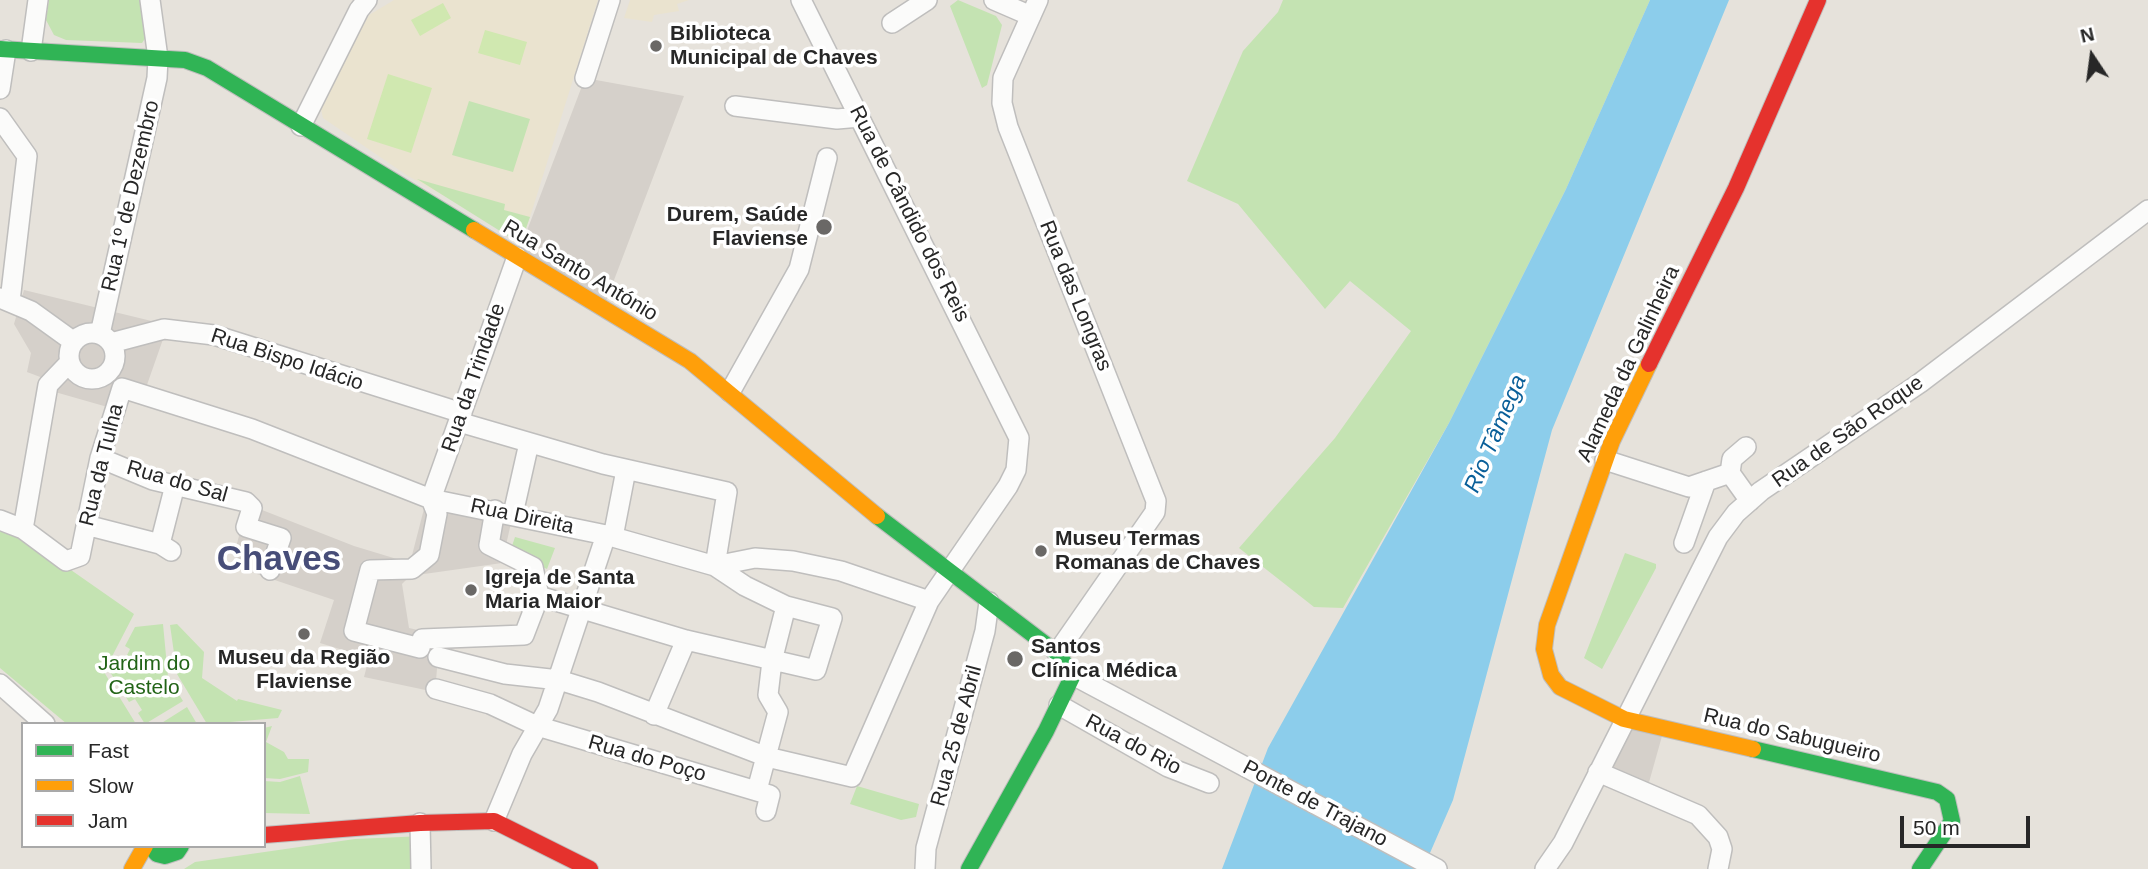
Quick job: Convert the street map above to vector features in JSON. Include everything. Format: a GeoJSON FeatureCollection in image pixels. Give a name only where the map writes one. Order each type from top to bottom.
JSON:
{"type":"FeatureCollection","features":[{"type":"Feature","properties":{"kind":"street"},"geometry":{"type":"LineString","coordinates":[[31,51],[38,0]]}},
{"type":"Feature","properties":{"kind":"street","name":"Rua 1º de Dezembro"},"geometry":{"type":"LineString","coordinates":[[105,339],[156,85],[158,58],[150,0]]}},
{"type":"Feature","properties":{"kind":"street"},"geometry":{"type":"LineString","coordinates":[[301,126],[359,10],[367,0]]}},
{"type":"Feature","properties":{"kind":"street"},"geometry":{"type":"LineString","coordinates":[[585,78],[610,0]]}},
{"type":"Feature","properties":{"kind":"street","name":"Rua de Cândido dos Reis"},"geometry":{"type":"LineString","coordinates":[[801,0],[1016,428],[1019,449],[1012,478],[949,572]]}},
{"type":"Feature","properties":{"kind":"street"},"geometry":{"type":"LineString","coordinates":[[892,23],[927,0]]}},
{"type":"Feature","properties":{"kind":"street"},"geometry":{"type":"LineString","coordinates":[[993,0],[1034,8]]}},
{"type":"Feature","properties":{"kind":"street","name":"Alameda da Galinheira"},"geometry":{"type":"LineString","coordinates":[[1624,719],[1560,687],[1551,675],[1544,649],[1546,625],[1605,460],[1736,188],[1818,0]]}},
{"type":"Feature","properties":{"kind":"street","name":"Rua das Longras"},"geometry":{"type":"LineString","coordinates":[[1034,8],[1003,78],[1003,103],[1008,127],[1153,492],[1155,512],[1057,653]]}},
{"type":"Feature","properties":{"kind":"street"},"geometry":{"type":"LineString","coordinates":[[0,89],[3,49]]}},
{"type":"Feature","properties":{"kind":"street","name":"Rua Santo António"},"geometry":{"type":"LineString","coordinates":[[3,49],[158,58],[200,65],[690,361],[911,545],[1057,653],[1073,676]]}},
{"type":"Feature","properties":{"kind":"street"},"geometry":{"type":"LineString","coordinates":[[735,106],[837,119],[860,117]]}},
{"type":"Feature","properties":{"kind":"street"},"geometry":{"type":"LineString","coordinates":[[0,118],[27,156],[7,267],[5,300],[31,311],[74,342]]}},
{"type":"Feature","properties":{"kind":"street"},"geometry":{"type":"LineString","coordinates":[[730,392],[799,269],[827,158]]}},
{"type":"Feature","properties":{"kind":"street","name":"Rua de São Roque"},"geometry":{"type":"LineString","coordinates":[[1545,869],[1563,843],[1718,537],[1750,501],[1920,383],[2148,210]]}},
{"type":"Feature","properties":{"kind":"street","name":"Rua da Trindade"},"geometry":{"type":"LineString","coordinates":[[431,499],[517,257]]}},
{"type":"Feature","properties":{"kind":"street","name":"Rua Bispo Idácio"},"geometry":{"type":"LineString","coordinates":[[105,339],[164,329],[214,335],[529,443],[626,470],[727,492],[715,566]]}},
{"type":"Feature","properties":{"kind":"street"},"geometry":{"type":"LineString","coordinates":[[0,520],[23,529],[48,385],[70,362],[74,342],[86,334],[105,339],[115,356],[110,370],[91,378],[78,373],[70,362]]}},
{"type":"Feature","properties":{"kind":"street","name":"Rua da Tulha"},"geometry":{"type":"LineString","coordinates":[[23,529],[66,561],[80,556],[100,458],[122,388],[110,370]]}},
{"type":"Feature","properties":{"kind":"street","name":"Rua Direita"},"geometry":{"type":"LineString","coordinates":[[122,388],[252,429],[431,499],[610,536],[715,566],[754,558],[793,561],[841,571],[929,601]]}},
{"type":"Feature","properties":{"kind":"street"},"geometry":{"type":"LineString","coordinates":[[431,499],[437,514],[429,555],[412,569],[370,570],[354,631],[420,648],[422,639],[524,635],[539,596],[533,567],[489,545],[529,443]]}},
{"type":"Feature","properties":{"kind":"street"},"geometry":{"type":"LineString","coordinates":[[1746,447],[1732,459],[1730,473],[1750,501]]}},
{"type":"Feature","properties":{"kind":"street","name":"Rua do Sal"},"geometry":{"type":"LineString","coordinates":[[100,458],[175,485],[246,502],[252,508],[246,527],[281,538],[270,570]]}},
{"type":"Feature","properties":{"kind":"street"},"geometry":{"type":"LineString","coordinates":[[1605,460],[1689,487],[1730,473]]}},
{"type":"Feature","properties":{"kind":"street"},"geometry":{"type":"LineString","coordinates":[[494,821],[522,754],[548,709],[559,680],[610,536],[626,470]]}},
{"type":"Feature","properties":{"kind":"street"},"geometry":{"type":"LineString","coordinates":[[1684,543],[1706,481]]}},
{"type":"Feature","properties":{"kind":"street"},"geometry":{"type":"LineString","coordinates":[[86,525],[166,547],[175,485]]}},
{"type":"Feature","properties":{"kind":"street"},"geometry":{"type":"LineString","coordinates":[[539,596],[686,640],[816,670],[832,618],[786,606],[746,586],[715,566]]}},
{"type":"Feature","properties":{"kind":"street"},"geometry":{"type":"LineString","coordinates":[[438,657],[505,674],[559,680],[767,757],[852,777],[929,601],[949,572]]}},
{"type":"Feature","properties":{"kind":"street","name":"Rua 25 de Abril"},"geometry":{"type":"LineString","coordinates":[[925,869],[926,848],[985,631],[989,602]]}},
{"type":"Feature","properties":{"kind":"street"},"geometry":{"type":"LineString","coordinates":[[766,811],[770,795],[757,790],[778,712],[768,695],[772,661],[786,606]]}},
{"type":"Feature","properties":{"kind":"street"},"geometry":{"type":"LineString","coordinates":[[654,715],[686,640]]}},
{"type":"Feature","properties":{"kind":"street"},"geometry":{"type":"LineString","coordinates":[[969,869],[1073,676],[1091,674],[1229,744]]}},
{"type":"Feature","properties":{"kind":"street","name":"Ponte de Trajano"},"geometry":{"type":"LineString","coordinates":[[1073,676],[1433,867]]}},
{"type":"Feature","properties":{"kind":"street"},"geometry":{"type":"LineString","coordinates":[[0,684],[43,722]]}},
{"type":"Feature","properties":{"kind":"street","name":"Rua do Poço"},"geometry":{"type":"LineString","coordinates":[[436,689],[490,704],[537,726],[757,790]]}},
{"type":"Feature","properties":{"kind":"street","name":"Rua do Rio"},"geometry":{"type":"LineString","coordinates":[[1059,705],[1168,767],[1209,783]]}},
{"type":"Feature","properties":{"kind":"street","name":"Rua do Sabugueiro"},"geometry":{"type":"LineString","coordinates":[[1624,719],[1937,792],[1947,799],[1952,821],[1920,869]]}},
{"type":"Feature","properties":{"kind":"street"},"geometry":{"type":"LineString","coordinates":[[1598,772],[1698,815],[1718,837],[1719,865]]}},
{"type":"Feature","properties":{"kind":"street"},"geometry":{"type":"LineString","coordinates":[[266,835],[420,823],[494,821],[590,869]]}},
{"type":"Feature","properties":{"kind":"street"},"geometry":{"type":"LineString","coordinates":[[420,823],[421,869]]}},
{"type":"Feature","properties":{"kind":"street"},"geometry":{"type":"LineString","coordinates":[[132,869],[147,848]]}},
{"type":"Feature","properties":{"kind":"street"},"geometry":{"type":"LineString","coordinates":[[150,848],[164,856]]}},
{"type":"Feature","properties":{"kind":"street"},"geometry":{"type":"LineString","coordinates":[[141,869],[180,848]]}},
{"type":"Feature","properties":{"kind":"shaded area"},"geometry":{"type":"Polygon","coordinates":[[[394,0],[598,0],[530,217],[520,238],[408,176],[323,118],[320,105],[369,15],[394,0]]]}},
{"type":"Feature","properties":{"kind":"shaded area"},"geometry":{"type":"Polygon","coordinates":[[[630,0],[689,0],[677,4],[679,11],[654,15],[652,22],[624,18],[630,0]]]}},
{"type":"Feature","properties":{"kind":"shaded area"},"geometry":{"type":"Polygon","coordinates":[[[585,78],[684,96],[603,309],[517,257],[585,78]]]}},
{"type":"Feature","properties":{"kind":"shaded area"},"geometry":{"type":"Polygon","coordinates":[[[24,290],[168,325],[142,399],[131,396],[125,412],[41,388],[43,378],[27,372],[31,353],[14,324],[24,290]]]}},
{"type":"Feature","properties":{"kind":"shaded area"},"geometry":{"type":"Polygon","coordinates":[[[426,501],[513,514],[502,563],[410,576],[402,584],[409,628],[448,637],[445,655],[438,657],[435,692],[364,677],[369,658],[320,643],[334,600],[245,570],[234,555],[246,509],[257,508],[354,546],[410,563],[426,501]]]}},
{"type":"Feature","properties":{"kind":"shaded area"},"geometry":{"type":"Polygon","coordinates":[[[1624,719],[1664,729],[1646,793],[1598,772],[1624,719]]]}},
{"type":"Feature","properties":{"kind":"green space"},"geometry":{"type":"Polygon","coordinates":[[[49,0],[146,0],[152,28],[142,43],[66,40],[54,35],[46,20],[49,0]]]}},
{"type":"Feature","properties":{"kind":"green space"},"geometry":{"type":"Polygon","coordinates":[[[958,0],[996,16],[1002,25],[987,85],[982,88],[950,6],[958,0]]]}},
{"type":"Feature","properties":{"kind":"green space"},"geometry":{"type":"Polygon","coordinates":[[[1283,0],[1650,0],[1566,189],[1449,423],[1343,608],[1314,607],[1239,548],[1335,438],[1411,331],[1350,281],[1325,309],[1238,204],[1187,181],[1243,51],[1278,12],[1283,0]]]}},
{"type":"Feature","properties":{"kind":"green space"},"geometry":{"type":"Polygon","coordinates":[[[443,3],[451,18],[420,36],[411,20],[443,3]]]}},
{"type":"Feature","properties":{"kind":"green space"},"geometry":{"type":"Polygon","coordinates":[[[485,30],[527,42],[520,65],[478,53],[485,30]]]}},
{"type":"Feature","properties":{"kind":"green space"},"geometry":{"type":"Polygon","coordinates":[[[388,74],[432,88],[411,153],[367,139],[388,74]]]}},
{"type":"Feature","properties":{"kind":"green space"},"geometry":{"type":"Polygon","coordinates":[[[469,101],[530,119],[513,172],[452,155],[469,101]]]}},
{"type":"Feature","properties":{"kind":"green space"},"geometry":{"type":"Polygon","coordinates":[[[417,179],[505,204],[504,210],[530,217],[524,234],[520,238],[508,236],[417,179]]]}},
{"type":"Feature","properties":{"kind":"green space"},"geometry":{"type":"Polygon","coordinates":[[[0,527],[18,533],[134,614],[104,672],[135,722],[65,722],[0,668],[0,527]]]}},
{"type":"Feature","properties":{"kind":"green space"},"geometry":{"type":"Polygon","coordinates":[[[515,537],[555,548],[547,569],[510,552],[515,537]]]}},
{"type":"Feature","properties":{"kind":"green space"},"geometry":{"type":"Polygon","coordinates":[[[1625,553],[1656,564],[1656,568],[1602,669],[1584,658],[1625,553]]]}},
{"type":"Feature","properties":{"kind":"green space","name":"Jardim do Castelo"},"geometry":{"type":"Polygon","coordinates":[[[163,624],[168,677],[183,701],[148,722],[144,722],[138,713],[142,710],[135,699],[129,702],[110,672],[118,658],[124,661],[130,649],[125,646],[135,627],[163,624]]]}},
{"type":"Feature","properties":{"kind":"green space","name":"Jardim do Castelo"},"geometry":{"type":"Polygon","coordinates":[[[177,624],[204,652],[202,678],[237,701],[238,699],[282,710],[278,718],[206,722],[177,674],[170,625],[177,624]]]}},
{"type":"Feature","properties":{"kind":"green space","name":"Jardim do Castelo"},"geometry":{"type":"Polygon","coordinates":[[[187,707],[196,722],[163,722],[187,707]]]}},
{"type":"Feature","properties":{"kind":"green space"},"geometry":{"type":"Polygon","coordinates":[[[272,726],[266,742],[266,728],[272,726]]]}},
{"type":"Feature","properties":{"kind":"green space"},"geometry":{"type":"Polygon","coordinates":[[[266,742],[284,752],[288,759],[309,759],[308,772],[280,779],[266,778],[266,742]]]}},
{"type":"Feature","properties":{"kind":"green space"},"geometry":{"type":"Polygon","coordinates":[[[300,776],[310,814],[266,813],[266,781],[280,782],[300,776]]]}},
{"type":"Feature","properties":{"kind":"green space"},"geometry":{"type":"Polygon","coordinates":[[[857,786],[919,804],[916,817],[901,820],[850,804],[857,786]]]}},
{"type":"Feature","properties":{"kind":"green space"},"geometry":{"type":"Polygon","coordinates":[[[424,836],[422,869],[184,869],[195,862],[355,839],[424,836]]]}},
{"type":"Feature","properties":{"kind":"water","name":"Rio Tâmega"},"geometry":{"type":"Polygon","coordinates":[[[1650,0],[1729,0],[1552,430],[1453,800],[1423,869],[1222,869],[1268,748],[1449,423],[1566,189],[1650,0]]]}},
{"type":"Feature","properties":{"kind":"traffic: fast"},"geometry":{"type":"LineString","coordinates":[[0,49],[185,60],[207,68],[474,230]]}},
{"type":"Feature","properties":{"kind":"traffic: fast"},"geometry":{"type":"LineString","coordinates":[[877,516],[1057,653],[1073,675],[1046,731],[969,869]]}},
{"type":"Feature","properties":{"kind":"traffic: fast"},"geometry":{"type":"LineString","coordinates":[[1753,749],[1937,792],[1947,799],[1952,821],[1920,869]]}},
{"type":"Feature","properties":{"kind":"traffic: fast"},"geometry":{"type":"LineString","coordinates":[[152,848],[157,854],[165,856],[177,852],[180,848]]}},
{"type":"Feature","properties":{"kind":"traffic: slow"},"geometry":{"type":"LineString","coordinates":[[474,230],[690,361],[877,516]]}},
{"type":"Feature","properties":{"kind":"traffic: slow"},"geometry":{"type":"LineString","coordinates":[[1649,364],[1612,441],[1547,625],[1544,649],[1551,675],[1560,687],[1624,719],[1753,749]]}},
{"type":"Feature","properties":{"kind":"traffic: slow"},"geometry":{"type":"LineString","coordinates":[[132,869],[144,848]]}},
{"type":"Feature","properties":{"kind":"traffic: jam"},"geometry":{"type":"LineString","coordinates":[[1649,364],[1736,188],[1818,0]]}},
{"type":"Feature","properties":{"kind":"traffic: jam"},"geometry":{"type":"LineString","coordinates":[[266,835],[420,823],[494,821],[590,869]]}},
{"type":"Feature","properties":{"kind":"place","name":"Biblioteca Municipal de Chaves"},"geometry":{"type":"Point","coordinates":[656,46]}},
{"type":"Feature","properties":{"kind":"place","name":"Durem, Saúde Flaviense"},"geometry":{"type":"Point","coordinates":[824,227]}},
{"type":"Feature","properties":{"kind":"place","name":"Museu Termas Romanas de Chaves"},"geometry":{"type":"Point","coordinates":[1041,551]}},
{"type":"Feature","properties":{"kind":"place","name":"Igreja de Santa Maria Maior"},"geometry":{"type":"Point","coordinates":[471,590]}},
{"type":"Feature","properties":{"kind":"place","name":"Museu da Região Flaviense"},"geometry":{"type":"Point","coordinates":[304,634]}},
{"type":"Feature","properties":{"kind":"place","name":"Santos Clínica Médica"},"geometry":{"type":"Point","coordinates":[1015,659]}},
{"type":"Feature","properties":{"kind":"district","name":"Chaves"},"geometry":{"type":"Point","coordinates":[279,560]}}]}
